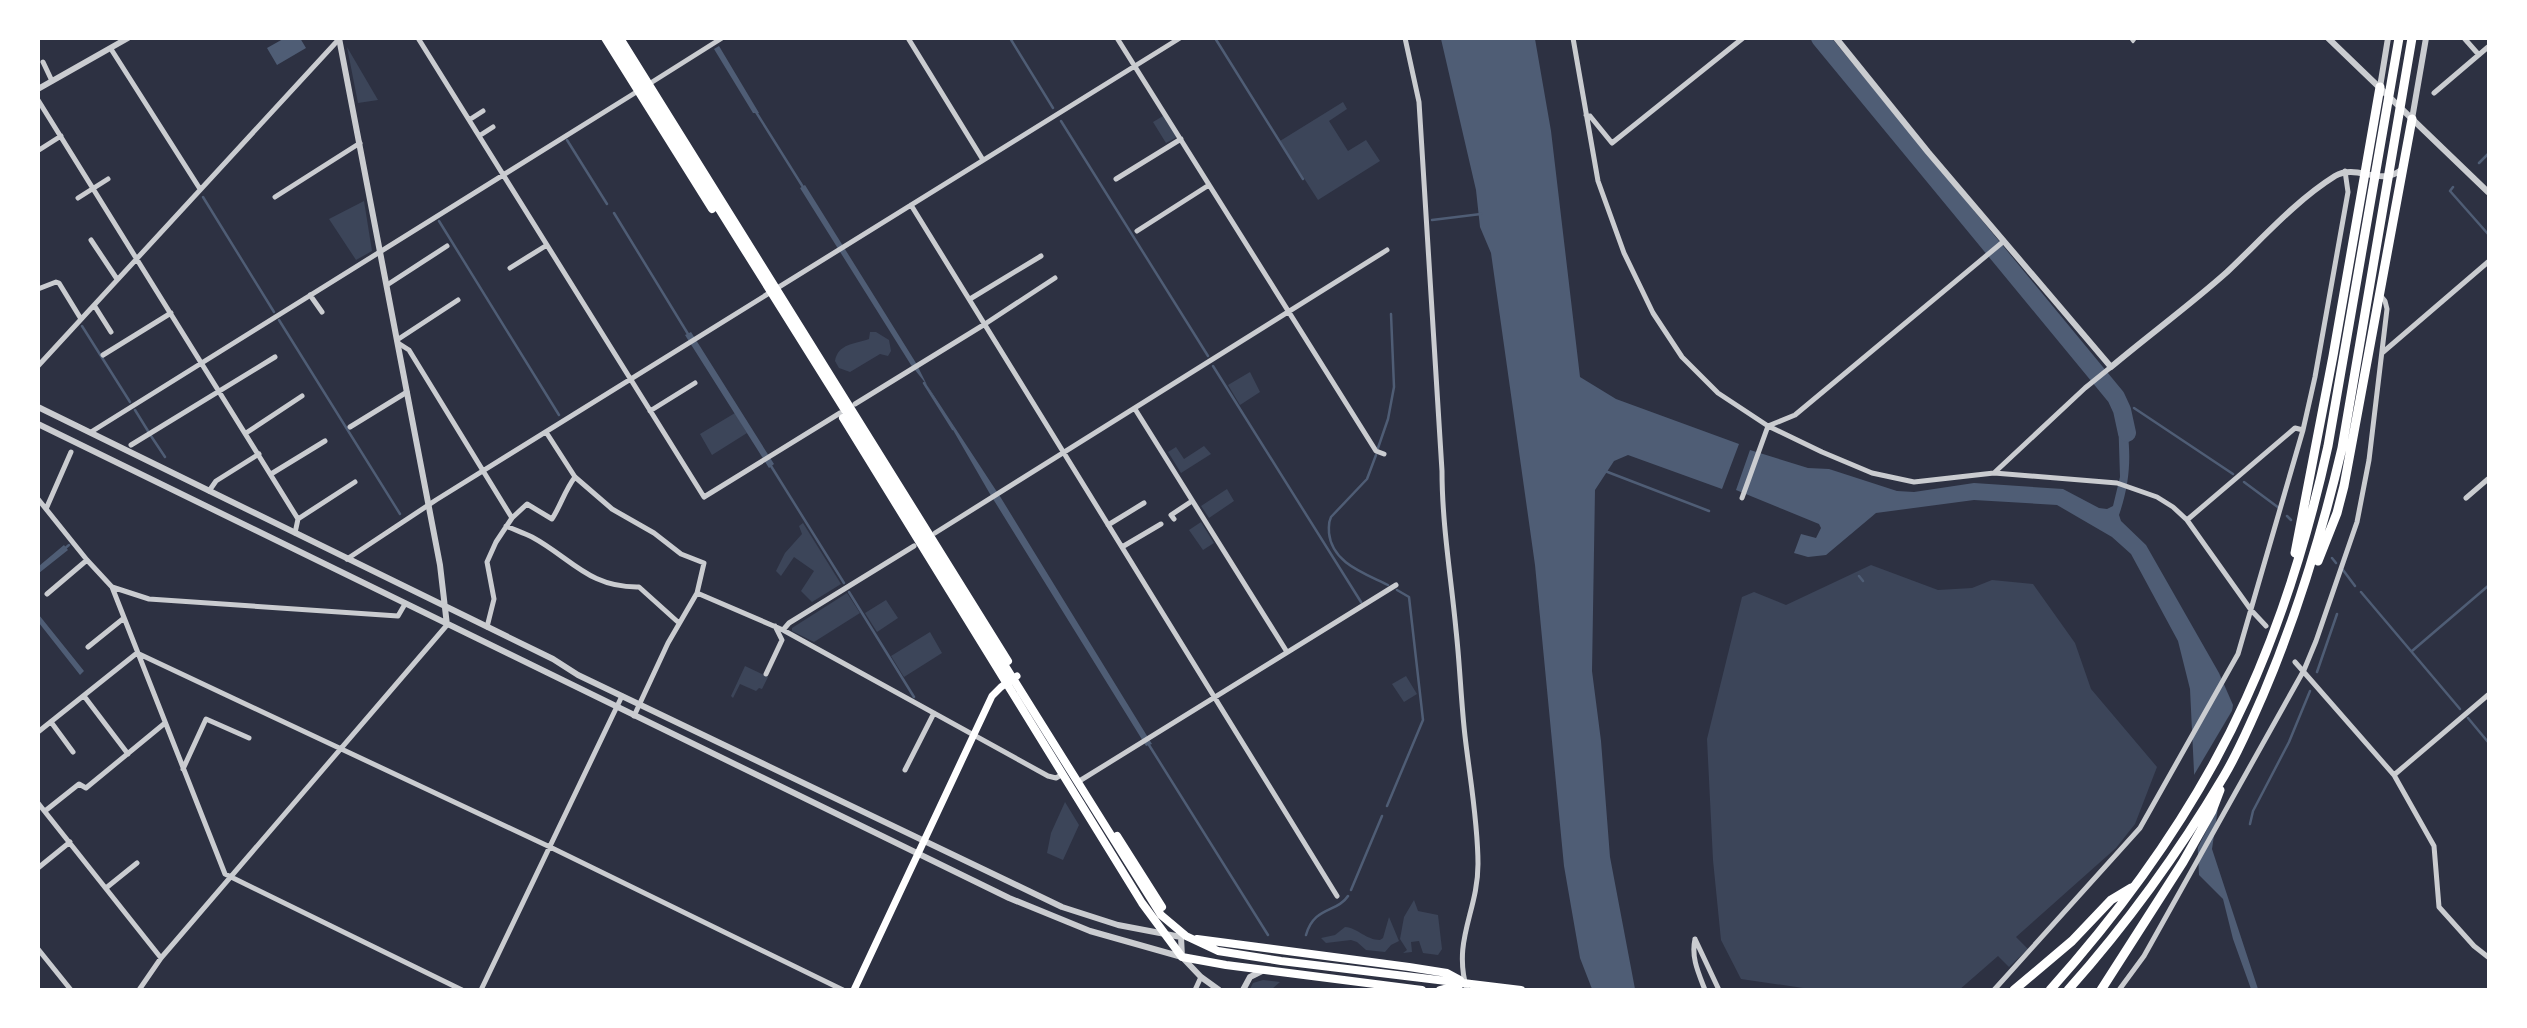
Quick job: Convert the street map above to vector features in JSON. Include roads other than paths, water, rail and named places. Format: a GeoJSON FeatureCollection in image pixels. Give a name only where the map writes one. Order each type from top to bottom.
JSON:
{"type":"FeatureCollection","features":[{"type":"Feature","properties":{"kind":"highway"},"geometry":{"type":"LineString","coordinates":[[2050,989],[2136,885],[2179,820],[2245,700],[2275,629],[2318,492],[2399,38]]}},
{"type":"Feature","properties":{"kind":"highway"},"geometry":{"type":"LineString","coordinates":[[2101,989],[2183,862],[2213,810],[2225,775],[2287,638],[2303,591],[2342,448],[2412,38]]}},
{"type":"Feature","properties":{"kind":"highway"},"geometry":{"type":"LineString","coordinates":[[2289,585],[2333,356],[2380,87]]}},
{"type":"Feature","properties":{"kind":"highway"},"geometry":{"type":"LineString","coordinates":[[2303,591],[2329,533],[2344,486],[2412,119]]}},
{"type":"Feature","properties":{"kind":"highway"},"geometry":{"type":"LineString","coordinates":[[2068,989],[2118,932],[2171,858],[2225,775]]}},
{"type":"Feature","properties":{"kind":"highway"},"geometry":{"type":"LineString","coordinates":[[2014,989],[2072,941],[2111,900],[2136,885]]}},
{"type":"Feature","properties":{"kind":"main road"},"geometry":{"type":"LineString","coordinates":[[605,38],[1142,903],[1182,957],[1423,989]]}},
{"type":"Feature","properties":{"kind":"main road"},"geometry":{"type":"LineString","coordinates":[[612,38],[1161,915],[1186,936],[1218,951],[1466,986]]}},
{"type":"Feature","properties":{"kind":"main road"},"geometry":{"type":"LineString","coordinates":[[620,38],[1181,937],[1447,973],[1466,986]]}},
{"type":"Feature","properties":{"kind":"main road"},"geometry":{"type":"LineString","coordinates":[[853,989],[992,696],[1017,676]]}},
{"type":"Feature","properties":{"kind":"main road"},"geometry":{"type":"LineString","coordinates":[[1440,989],[1478,984],[1521,989]]}},
{"type":"Feature","properties":{"kind":"street"},"geometry":{"type":"LineString","coordinates":[[38,89],[128,38]]}},
{"type":"Feature","properties":{"kind":"street"},"geometry":{"type":"LineString","coordinates":[[418,38],[704,497],[840,413]]}},
{"type":"Feature","properties":{"kind":"street"},"geometry":{"type":"LineString","coordinates":[[649,84],[722,38]]}},
{"type":"Feature","properties":{"kind":"street"},"geometry":{"type":"LineString","coordinates":[[908,38],[983,160]]}},
{"type":"Feature","properties":{"kind":"street"},"geometry":{"type":"LineString","coordinates":[[1118,38],[1376,451],[1384,454]]}},
{"type":"Feature","properties":{"kind":"street"},"geometry":{"type":"LineString","coordinates":[[348,559],[483,471],[1180,38]]}},
{"type":"Feature","properties":{"kind":"street"},"geometry":{"type":"LineString","coordinates":[[1405,38],[1419,102],[1442,457],[1442,499],[1476,828],[1477,879],[1462,944],[1462,969],[1466,986]]}},
{"type":"Feature","properties":{"kind":"street"},"geometry":{"type":"LineString","coordinates":[[1573,38],[1598,181],[1624,253],[1653,313],[1682,357],[1718,393],[1768,426],[1872,473],[1914,482],[1994,474],[2117,483],[2137,489],[2165,502],[2187,520],[2251,610],[2266,626]]}},
{"type":"Feature","properties":{"kind":"street"},"geometry":{"type":"LineString","coordinates":[[1586,115],[1590,116],[1612,144],[1743,38]]}},
{"type":"Feature","properties":{"kind":"street"},"geometry":{"type":"LineString","coordinates":[[1836,38],[2111,367]]}},
{"type":"Feature","properties":{"kind":"street"},"geometry":{"type":"LineString","coordinates":[[2328,38],[2488,192]]}},
{"type":"Feature","properties":{"kind":"street"},"geometry":{"type":"LineString","coordinates":[[2380,87],[2388,38]]}},
{"type":"Feature","properties":{"kind":"street"},"geometry":{"type":"LineString","coordinates":[[2412,119],[2426,38]]}},
{"type":"Feature","properties":{"kind":"street"},"geometry":{"type":"LineString","coordinates":[[2464,38],[2479,55]]}},
{"type":"Feature","properties":{"kind":"street"},"geometry":{"type":"LineString","coordinates":[[139,989],[161,958],[447,625],[429,505],[340,39]]}},
{"type":"Feature","properties":{"kind":"street"},"geometry":{"type":"LineString","coordinates":[[38,366],[340,39]]}},
{"type":"Feature","properties":{"kind":"street"},"geometry":{"type":"LineString","coordinates":[[2434,93],[2488,47]]}},
{"type":"Feature","properties":{"kind":"street"},"geometry":{"type":"LineString","coordinates":[[111,49],[200,189]]}},
{"type":"Feature","properties":{"kind":"street"},"geometry":{"type":"LineString","coordinates":[[43,62],[52,81]]}},
{"type":"Feature","properties":{"kind":"street"},"geometry":{"type":"LineString","coordinates":[[91,432],[638,91]]}},
{"type":"Feature","properties":{"kind":"street"},"geometry":{"type":"LineString","coordinates":[[38,100],[298,519],[295,533]]}},
{"type":"Feature","properties":{"kind":"street"},"geometry":{"type":"LineString","coordinates":[[469,120],[483,111]]}},
{"type":"Feature","properties":{"kind":"street"},"geometry":{"type":"LineString","coordinates":[[479,136],[493,127]]}},
{"type":"Feature","properties":{"kind":"street"},"geometry":{"type":"LineString","coordinates":[[39,150],[61,136]]}},
{"type":"Feature","properties":{"kind":"street"},"geometry":{"type":"LineString","coordinates":[[1116,179],[1181,139]]}},
{"type":"Feature","properties":{"kind":"street"},"geometry":{"type":"LineString","coordinates":[[275,197],[360,142]]}},
{"type":"Feature","properties":{"kind":"street"},"geometry":{"type":"LineString","coordinates":[[1994,474],[2085,388],[2223,275],[2334,177],[2345,171],[2382,178],[2393,176],[2401,170]]}},
{"type":"Feature","properties":{"kind":"street"},"geometry":{"type":"LineString","coordinates":[[1994,989],[2140,828],[2238,654],[2303,430],[2315,377],[2348,192],[2345,171]]}},
{"type":"Feature","properties":{"kind":"street"},"geometry":{"type":"LineString","coordinates":[[78,198],[108,179]]}},
{"type":"Feature","properties":{"kind":"street"},"geometry":{"type":"LineString","coordinates":[[1137,231],[1209,185]]}},
{"type":"Feature","properties":{"kind":"street"},"geometry":{"type":"LineString","coordinates":[[911,205],[1337,896]]}},
{"type":"Feature","properties":{"kind":"street"},"geometry":{"type":"LineString","coordinates":[[91,240],[117,279]]}},
{"type":"Feature","properties":{"kind":"street"},"geometry":{"type":"LineString","coordinates":[[1742,498],[1768,426],[1795,415],[2004,241]]}},
{"type":"Feature","properties":{"kind":"street"},"geometry":{"type":"LineString","coordinates":[[387,285],[447,246]]}},
{"type":"Feature","properties":{"kind":"street"},"geometry":{"type":"LineString","coordinates":[[510,268],[547,246]]}},
{"type":"Feature","properties":{"kind":"street"},"geometry":{"type":"LineString","coordinates":[[935,533],[1387,250]]}},
{"type":"Feature","properties":{"kind":"street"},"geometry":{"type":"LineString","coordinates":[[970,299],[1041,256]]}},
{"type":"Feature","properties":{"kind":"street"},"geometry":{"type":"LineString","coordinates":[[2382,354],[2488,262]]}},
{"type":"Feature","properties":{"kind":"street"},"geometry":{"type":"LineString","coordinates":[[855,404],[1055,278]]}},
{"type":"Feature","properties":{"kind":"street"},"geometry":{"type":"LineString","coordinates":[[38,289],[59,283],[80,319]]}},
{"type":"Feature","properties":{"kind":"street"},"geometry":{"type":"LineString","coordinates":[[310,295],[322,312]]}},
{"type":"Feature","properties":{"kind":"street"},"geometry":{"type":"LineString","coordinates":[[2119,989],[2144,956],[2185,885],[2304,670],[2316,641],[2357,522],[2369,460],[2387,309],[2380,295]]}},
{"type":"Feature","properties":{"kind":"street"},"geometry":{"type":"LineString","coordinates":[[398,341],[458,300]]}},
{"type":"Feature","properties":{"kind":"street"},"geometry":{"type":"LineString","coordinates":[[94,305],[111,332]]}},
{"type":"Feature","properties":{"kind":"street"},"geometry":{"type":"LineString","coordinates":[[103,355],[171,313]]}},
{"type":"Feature","properties":{"kind":"street"},"geometry":{"type":"LineString","coordinates":[[398,341],[409,350],[512,518]]}},
{"type":"Feature","properties":{"kind":"street"},"geometry":{"type":"LineString","coordinates":[[131,445],[275,357]]}},
{"type":"Feature","properties":{"kind":"street"},"geometry":{"type":"LineString","coordinates":[[650,411],[695,383]]}},
{"type":"Feature","properties":{"kind":"street"},"geometry":{"type":"LineString","coordinates":[[350,427],[407,391]]}},
{"type":"Feature","properties":{"kind":"street"},"geometry":{"type":"LineString","coordinates":[[246,433],[302,397]]}},
{"type":"Feature","properties":{"kind":"street"},"geometry":{"type":"LineString","coordinates":[[38,407],[622,696],[1062,907],[1105,922],[1181,937],[1182,957]]}},
{"type":"Feature","properties":{"kind":"street"},"geometry":{"type":"LineString","coordinates":[[1135,409],[1287,652]]}},
{"type":"Feature","properties":{"kind":"street"},"geometry":{"type":"LineString","coordinates":[[38,425],[918,856],[1057,920],[1090,932],[1182,957],[1201,977],[1219,989]]}},
{"type":"Feature","properties":{"kind":"street"},"geometry":{"type":"LineString","coordinates":[[2187,520],[2295,428],[2303,430]]}},
{"type":"Feature","properties":{"kind":"street"},"geometry":{"type":"LineString","coordinates":[[546,432],[575,477],[612,509],[654,533],[681,554],[704,563],[697,593],[634,716]]}},
{"type":"Feature","properties":{"kind":"street"},"geometry":{"type":"LineString","coordinates":[[271,474],[325,442]]}},
{"type":"Feature","properties":{"kind":"street"},"geometry":{"type":"LineString","coordinates":[[46,509],[71,452]]}},
{"type":"Feature","properties":{"kind":"street"},"geometry":{"type":"LineString","coordinates":[[209,491],[216,481],[259,454]]}},
{"type":"Feature","properties":{"kind":"street"},"geometry":{"type":"LineString","coordinates":[[487,627],[494,599],[487,562],[506,526],[527,504],[552,519],[561,505],[566,488],[575,477]]}},
{"type":"Feature","properties":{"kind":"street"},"geometry":{"type":"LineString","coordinates":[[2466,498],[2488,479]]}},
{"type":"Feature","properties":{"kind":"street"},"geometry":{"type":"LineString","coordinates":[[298,519],[355,482]]}},
{"type":"Feature","properties":{"kind":"street"},"geometry":{"type":"LineString","coordinates":[[38,499],[112,587],[225,874],[462,989]]}},
{"type":"Feature","properties":{"kind":"street"},"geometry":{"type":"LineString","coordinates":[[1174,519],[1171,515],[1192,501]]}},
{"type":"Feature","properties":{"kind":"street"},"geometry":{"type":"LineString","coordinates":[[1108,525],[1144,503]]}},
{"type":"Feature","properties":{"kind":"street"},"geometry":{"type":"LineString","coordinates":[[1122,548],[1161,524]]}},
{"type":"Feature","properties":{"kind":"street"},"geometry":{"type":"LineString","coordinates":[[506,526],[532,537],[579,571],[619,587],[639,587],[680,623]]}},
{"type":"Feature","properties":{"kind":"street"},"geometry":{"type":"LineString","coordinates":[[783,629],[914,546]]}},
{"type":"Feature","properties":{"kind":"street"},"geometry":{"type":"LineString","coordinates":[[47,594],[87,560]]}},
{"type":"Feature","properties":{"kind":"street"},"geometry":{"type":"LineString","coordinates":[[1081,780],[1396,586]]}},
{"type":"Feature","properties":{"kind":"street"},"geometry":{"type":"LineString","coordinates":[[112,587],[149,599],[398,616],[405,604]]}},
{"type":"Feature","properties":{"kind":"street"},"geometry":{"type":"LineString","coordinates":[[697,593],[783,629],[1048,776],[1056,778],[1063,774]]}},
{"type":"Feature","properties":{"kind":"street"},"geometry":{"type":"LineString","coordinates":[[88,647],[124,618]]}},
{"type":"Feature","properties":{"kind":"street"},"geometry":{"type":"LineString","coordinates":[[766,674],[782,640],[775,626]]}},
{"type":"Feature","properties":{"kind":"street"},"geometry":{"type":"LineString","coordinates":[[38,732],[137,653]]}},
{"type":"Feature","properties":{"kind":"street"},"geometry":{"type":"LineString","coordinates":[[137,653],[843,989]]}},
{"type":"Feature","properties":{"kind":"street"},"geometry":{"type":"LineString","coordinates":[[2295,662],[2394,775],[2434,846],[2439,907],[2474,946],[2488,957]]}},
{"type":"Feature","properties":{"kind":"street"},"geometry":{"type":"LineString","coordinates":[[2394,775],[2488,695]]}},
{"type":"Feature","properties":{"kind":"street"},"geometry":{"type":"LineString","coordinates":[[84,696],[128,754]]}},
{"type":"Feature","properties":{"kind":"street"},"geometry":{"type":"LineString","coordinates":[[481,989],[622,696]]}},
{"type":"Feature","properties":{"kind":"street"},"geometry":{"type":"LineString","coordinates":[[905,771],[934,713]]}},
{"type":"Feature","properties":{"kind":"street"},"geometry":{"type":"LineString","coordinates":[[183,769],[206,719],[249,738]]}},
{"type":"Feature","properties":{"kind":"street"},"geometry":{"type":"LineString","coordinates":[[51,722],[73,752]]}},
{"type":"Feature","properties":{"kind":"street"},"geometry":{"type":"LineString","coordinates":[[45,811],[79,784],[86,788],[165,723]]}},
{"type":"Feature","properties":{"kind":"street"},"geometry":{"type":"LineString","coordinates":[[38,803],[161,958]]}},
{"type":"Feature","properties":{"kind":"street"},"geometry":{"type":"LineString","coordinates":[[38,868],[70,842]]}},
{"type":"Feature","properties":{"kind":"street"},"geometry":{"type":"LineString","coordinates":[[106,888],[137,863]]}},
{"type":"Feature","properties":{"kind":"street"},"geometry":{"type":"LineString","coordinates":[[1705,989],[1694,962],[1692,950],[1695,939],[1719,989]]}},
{"type":"Feature","properties":{"kind":"street"},"geometry":{"type":"LineString","coordinates":[[38,949],[71,989]]}},
{"type":"Feature","properties":{"kind":"street"},"geometry":{"type":"LineString","coordinates":[[1243,989],[1250,977],[1266,970]]}},
{"type":"Feature","properties":{"kind":"street"},"geometry":{"type":"LineString","coordinates":[[1195,989],[1201,977]]}},
{"type":"Feature","properties":{"kind":"lane"},"geometry":{"type":"LineString","coordinates":[[2130,38],[2133,42],[2136,38]]}},
{"type":"Feature","properties":{"kind":"waterway"},"geometry":{"type":"LineString","coordinates":[[1010,38],[1053,108]]}},
{"type":"Feature","properties":{"kind":"waterway"},"geometry":{"type":"LineString","coordinates":[[1215,38],[1303,179]]}},
{"type":"Feature","properties":{"kind":"waterway"},"geometry":{"type":"LineString","coordinates":[[1820,38],[2116,397],[2127,433]]}},
{"type":"Feature","properties":{"kind":"waterway"},"geometry":{"type":"LineString","coordinates":[[756,112],[803,187]]}},
{"type":"Feature","properties":{"kind":"waterway"},"geometry":{"type":"LineString","coordinates":[[1061,121],[1208,356]]}},
{"type":"Feature","properties":{"kind":"waterway"},"geometry":{"type":"LineString","coordinates":[[567,140],[607,204]]}},
{"type":"Feature","properties":{"kind":"waterway"},"geometry":{"type":"LineString","coordinates":[[2479,163],[2488,154]]}},
{"type":"Feature","properties":{"kind":"waterway"},"geometry":{"type":"LineString","coordinates":[[2453,187],[2450,191],[2488,234]]}},
{"type":"Feature","properties":{"kind":"waterway"},"geometry":{"type":"LineString","coordinates":[[203,197],[274,312]]}},
{"type":"Feature","properties":{"kind":"waterway"},"geometry":{"type":"LineString","coordinates":[[614,213],[688,334]]}},
{"type":"Feature","properties":{"kind":"waterway"},"geometry":{"type":"LineString","coordinates":[[1432,220],[1481,214]]}},
{"type":"Feature","properties":{"kind":"waterway"},"geometry":{"type":"LineString","coordinates":[[439,221],[559,415]]}},
{"type":"Feature","properties":{"kind":"waterway"},"geometry":{"type":"LineString","coordinates":[[1378,448],[1388,419],[1394,387],[1391,314]]}},
{"type":"Feature","properties":{"kind":"waterway"},"geometry":{"type":"LineString","coordinates":[[279,320],[400,514]]}},
{"type":"Feature","properties":{"kind":"waterway"},"geometry":{"type":"LineString","coordinates":[[82,326],[130,402]]}},
{"type":"Feature","properties":{"kind":"waterway"},"geometry":{"type":"LineString","coordinates":[[1213,366],[1361,602]]}},
{"type":"Feature","properties":{"kind":"waterway"},"geometry":{"type":"LineString","coordinates":[[924,383],[953,429]]}},
{"type":"Feature","properties":{"kind":"waterway"},"geometry":{"type":"LineString","coordinates":[[2134,408],[2233,474]]}},
{"type":"Feature","properties":{"kind":"waterway"},"geometry":{"type":"LineString","coordinates":[[135,410],[148,431]]}},
{"type":"Feature","properties":{"kind":"waterway"},"geometry":{"type":"LineString","coordinates":[[151,436],[165,457]]}},
{"type":"Feature","properties":{"kind":"waterway"},"geometry":{"type":"LineString","coordinates":[[1376,455],[1367,479],[1331,517],[1329,533],[1331,543],[1343,559],[1388,585]]}},
{"type":"Feature","properties":{"kind":"waterway"},"geometry":{"type":"LineString","coordinates":[[771,466],[844,583]]}},
{"type":"Feature","properties":{"kind":"waterway"},"geometry":{"type":"LineString","coordinates":[[1605,471],[1709,511]]}},
{"type":"Feature","properties":{"kind":"waterway"},"geometry":{"type":"LineString","coordinates":[[2244,482],[2279,508]]}},
{"type":"Feature","properties":{"kind":"waterway"},"geometry":{"type":"LineString","coordinates":[[2287,516],[2291,520]]}},
{"type":"Feature","properties":{"kind":"waterway"},"geometry":{"type":"LineString","coordinates":[[63,550],[69,545]]}},
{"type":"Feature","properties":{"kind":"waterway"},"geometry":{"type":"LineString","coordinates":[[2332,558],[2336,563]]}},
{"type":"Feature","properties":{"kind":"waterway"},"geometry":{"type":"LineString","coordinates":[[2343,570],[2355,586]]}},
{"type":"Feature","properties":{"kind":"waterway"},"geometry":{"type":"LineString","coordinates":[[1859,576],[1863,581]]}},
{"type":"Feature","properties":{"kind":"waterway"},"geometry":{"type":"LineString","coordinates":[[2412,651],[2488,586]]}},
{"type":"Feature","properties":{"kind":"waterway"},"geometry":{"type":"LineString","coordinates":[[1387,806],[1423,720],[1409,597],[1397,590]]}},
{"type":"Feature","properties":{"kind":"waterway"},"geometry":{"type":"LineString","coordinates":[[849,592],[914,697]]}},
{"type":"Feature","properties":{"kind":"waterway"},"geometry":{"type":"LineString","coordinates":[[2361,592],[2460,709]]}},
{"type":"Feature","properties":{"kind":"waterway"},"geometry":{"type":"LineString","coordinates":[[2317,672],[2337,614]]}},
{"type":"Feature","properties":{"kind":"waterway"},"geometry":{"type":"LineString","coordinates":[[2250,824],[2253,811],[2289,742],[2310,691]]}},
{"type":"Feature","properties":{"kind":"waterway"},"geometry":{"type":"LineString","coordinates":[[2468,718],[2488,742]]}},
{"type":"Feature","properties":{"kind":"waterway"},"geometry":{"type":"LineString","coordinates":[[1149,745],[1268,935]]}},
{"type":"Feature","properties":{"kind":"waterway"},"geometry":{"type":"LineString","coordinates":[[1351,890],[1382,816]]}},
{"type":"Feature","properties":{"kind":"waterway"},"geometry":{"type":"LineString","coordinates":[[1306,935],[1314,919],[1348,896]]}}]}
